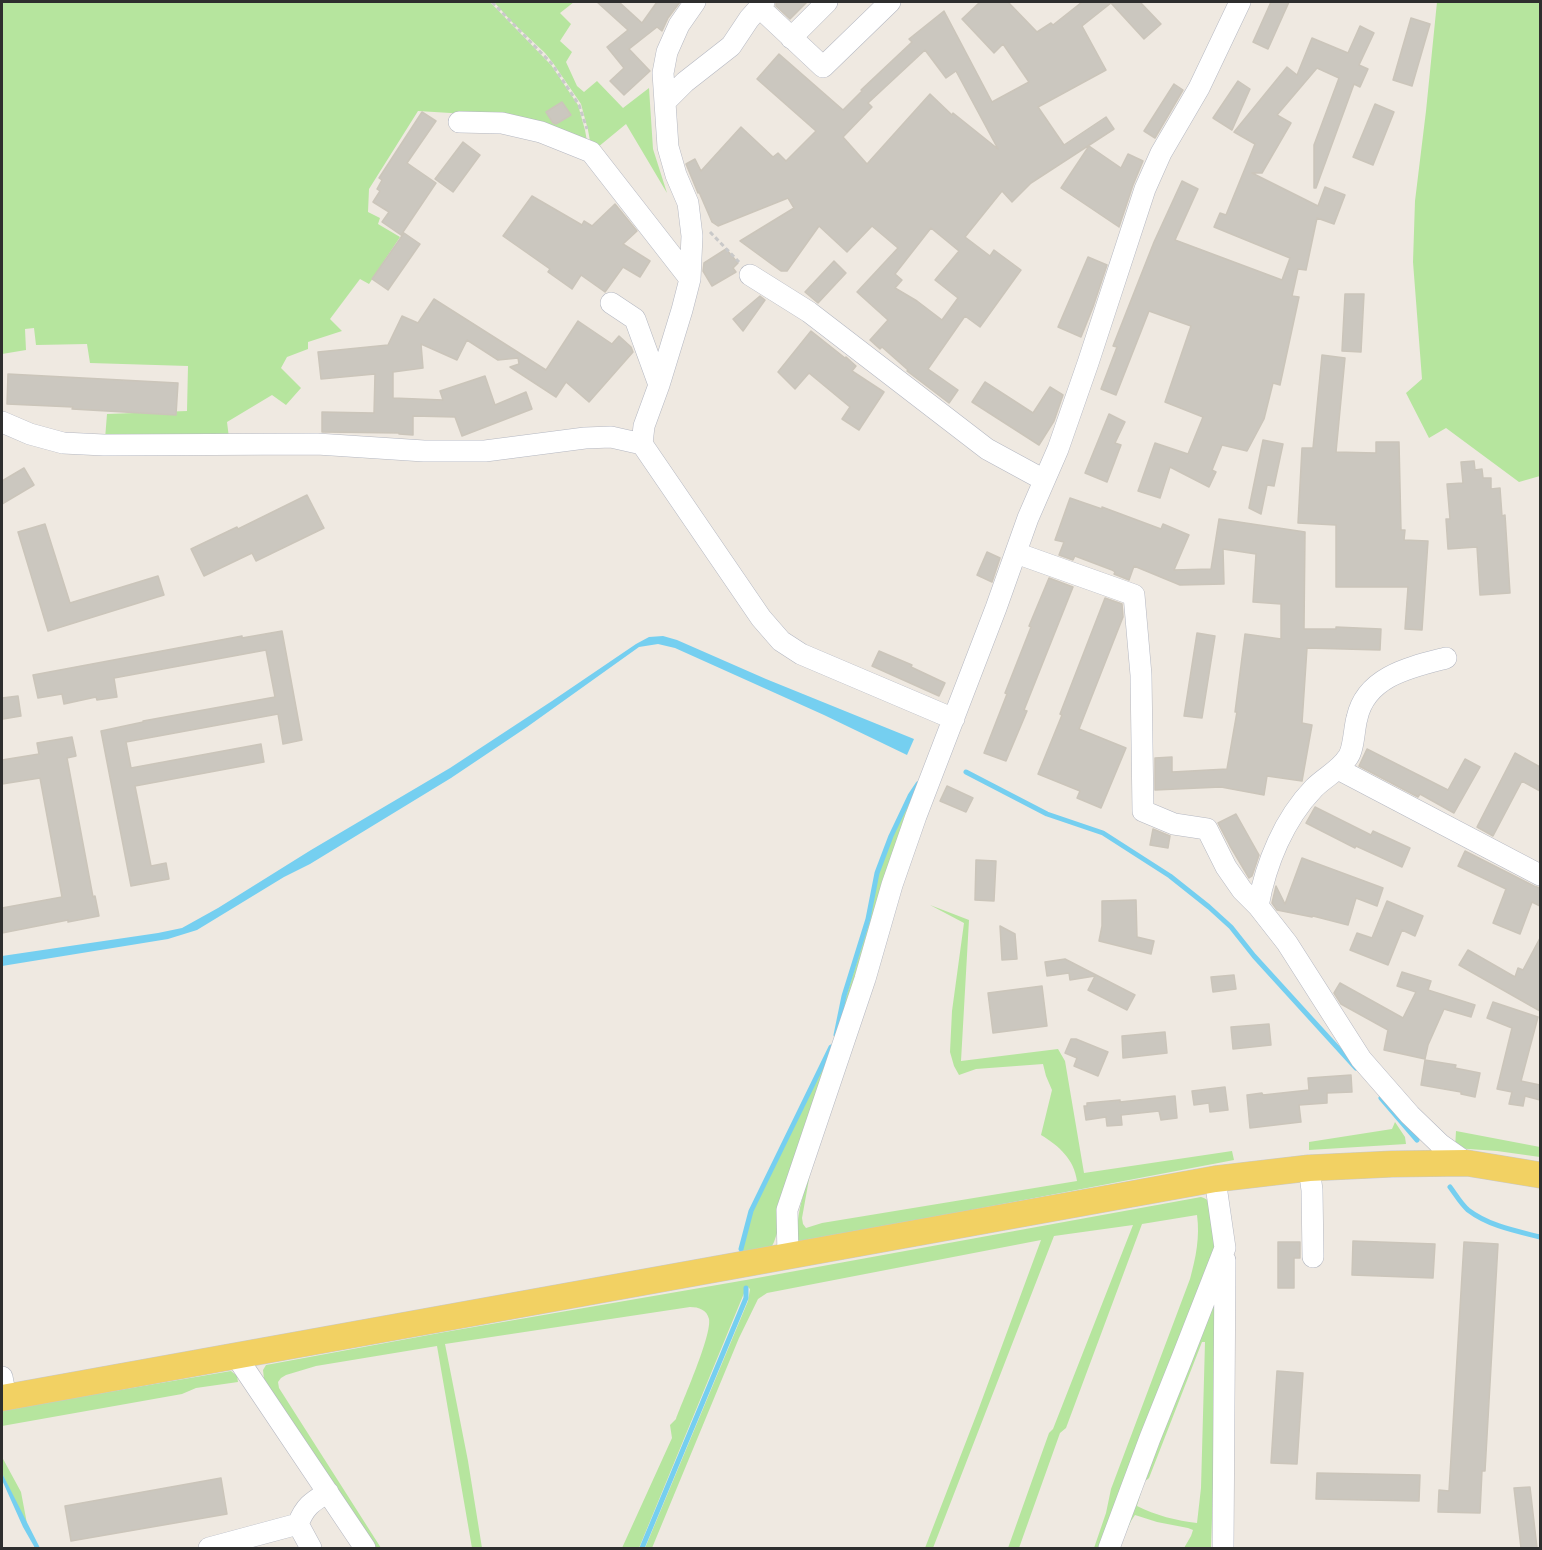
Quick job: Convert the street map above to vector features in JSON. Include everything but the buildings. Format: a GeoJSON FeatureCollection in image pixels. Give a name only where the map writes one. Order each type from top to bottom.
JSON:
{"type":"FeatureCollection","features":[{"type":"Feature","properties":{"kind":"main road"},"geometry":{"type":"LineString","coordinates":[[3,1391],[236,1356],[1215,1179],[1353,1165],[1467,1163],[1540,1175]]}},
{"type":"Feature","properties":{"kind":"street"},"geometry":{"type":"LineString","coordinates":[[695,2],[679,25],[667,52],[663,73],[668,147],[689,214],[692,237],[690,279],[659,385],[644,426],[642,444],[761,618],[781,641],[801,654],[954,719]]}},
{"type":"Feature","properties":{"kind":"street"},"geometry":{"type":"LineString","coordinates":[[792,38],[826,2]]}},
{"type":"Feature","properties":{"kind":"street"},"geometry":{"type":"LineString","coordinates":[[665,102],[685,82],[731,46],[761,4],[823,67],[890,2]]}},
{"type":"Feature","properties":{"kind":"street"},"geometry":{"type":"LineString","coordinates":[[788,1256],[787,1210],[865,979],[892,885],[916,816],[1044,480],[1058,449],[1145,189],[1161,153],[1199,88],[1240,2]]}},
{"type":"Feature","properties":{"kind":"street"},"geometry":{"type":"LineString","coordinates":[[459,122],[502,123],[522,127],[591,152],[690,279]]}},
{"type":"Feature","properties":{"kind":"street"},"geometry":{"type":"LineString","coordinates":[[750,275],[809,312],[987,449],[1044,480]]}},
{"type":"Feature","properties":{"kind":"street"},"geometry":{"type":"LineString","coordinates":[[611,303],[635,319],[659,385]]}},
{"type":"Feature","properties":{"kind":"street"},"geometry":{"type":"LineString","coordinates":[[2,422],[30,434],[63,443],[104,446],[317,444],[424,451],[485,451],[585,438],[611,437],[642,444]]}},
{"type":"Feature","properties":{"kind":"street"},"geometry":{"type":"LineString","coordinates":[[1016,553],[1134,595],[1141,675],[1143,812],[1174,824],[1207,829],[1226,867],[1242,890],[1258,906],[1287,943],[1361,1059],[1410,1115],[1440,1144],[1467,1163]]}},
{"type":"Feature","properties":{"kind":"street"},"geometry":{"type":"LineString","coordinates":[[1258,906],[1260,892],[1274,850],[1299,806],[1350,756],[1357,715],[1364,699],[1375,687],[1394,674],[1446,658]]}},
{"type":"Feature","properties":{"kind":"street"},"geometry":{"type":"LineString","coordinates":[[1338,769],[1540,875]]}},
{"type":"Feature","properties":{"kind":"street"},"geometry":{"type":"LineString","coordinates":[[1309,1168],[1312,1191],[1313,1257]]}},
{"type":"Feature","properties":{"kind":"street"},"geometry":{"type":"LineString","coordinates":[[1215,1179],[1225,1248],[1223,1548]]}},
{"type":"Feature","properties":{"kind":"street"},"geometry":{"type":"LineString","coordinates":[[1109,1548],[1225,1248]]}},
{"type":"Feature","properties":{"kind":"street"},"geometry":{"type":"LineString","coordinates":[[236,1356],[365,1548]]}},
{"type":"Feature","properties":{"kind":"street"},"geometry":{"type":"LineString","coordinates":[[311,1548],[298,1524],[309,1503],[328,1492]]}},
{"type":"Feature","properties":{"kind":"street"},"geometry":{"type":"LineString","coordinates":[[209,1548],[298,1524]]}},
{"type":"Feature","properties":{"kind":"path"},"geometry":{"type":"LineString","coordinates":[[492,2],[544,53],[579,105],[591,152]]}},
{"type":"Feature","properties":{"kind":"path"},"geometry":{"type":"LineString","coordinates":[[708,230],[750,275]]}},
{"type":"Feature","properties":{"kind":"green space"},"geometry":{"type":"Polygon","coordinates":[[[2,2],[490,2],[551,65],[578,105],[588,147],[467,114],[418,111],[369,189],[368,212],[380,218],[378,224],[400,237],[369,284],[360,279],[330,319],[342,331],[308,342],[308,349],[287,357],[281,368],[301,388],[286,405],[272,395],[227,422],[229,438],[105,439],[107,414],[187,411],[188,366],[90,363],[87,344],[36,345],[34,328],[25,329],[26,350],[2,354],[2,2]]]}},
{"type":"Feature","properties":{"kind":"green space"},"geometry":{"type":"Polygon","coordinates":[[[494,2],[574,2],[560,13],[571,24],[560,41],[572,52],[566,62],[577,86],[584,92],[597,81],[623,108],[649,88],[653,149],[667,193],[626,124],[592,152],[581,104],[545,53],[494,2]]]}},
{"type":"Feature","properties":{"kind":"green space"},"geometry":{"type":"Polygon","coordinates":[[[1437,2],[1540,2],[1540,476],[1519,482],[1446,428],[1429,438],[1406,393],[1422,379],[1413,262],[1415,201],[1437,2]]]}},
{"type":"Feature","properties":{"kind":"green space"},"geometry":{"type":"Polygon","coordinates":[[[927,773],[774,1242],[772,1246],[743,1254],[742,1249],[749,1220],[757,1201],[837,1036],[846,997],[870,919],[878,873],[911,797],[927,773]]]}},
{"type":"Feature","properties":{"kind":"green space"},"geometry":{"type":"Polygon","coordinates":[[[930,905],[969,920],[961,1061],[1058,1049],[1065,1061],[1084,1173],[1232,1151],[1234,1160],[798,1243],[799,1214],[811,1168],[802,1218],[806,1228],[822,1223],[1077,1181],[1073,1166],[1065,1154],[1041,1135],[1052,1090],[1043,1064],[976,1069],[959,1075],[954,1066],[950,1052],[952,1011],[964,923],[930,905]]]}},
{"type":"Feature","properties":{"kind":"green space"},"geometry":{"type":"Polygon","coordinates":[[[1395,1122],[1405,1137],[1406,1144],[1309,1150],[1309,1142],[1392,1129],[1395,1122]]]}},
{"type":"Feature","properties":{"kind":"green space"},"geometry":{"type":"Polygon","coordinates":[[[1456,1131],[1540,1147],[1540,1157],[1455,1148],[1456,1131]]]}},
{"type":"Feature","properties":{"kind":"green space"},"geometry":{"type":"Polygon","coordinates":[[[1201,1197],[1207,1199],[1213,1209],[1218,1241],[1102,1548],[1094,1548],[1106,1513],[1111,1489],[1190,1279],[1197,1247],[1197,1215],[1142,1224],[1066,1428],[1060,1433],[1019,1548],[1008,1548],[1049,1433],[1053,1429],[1133,1225],[1054,1236],[933,1548],[925,1548],[1041,1240],[767,1293],[758,1299],[739,1338],[652,1548],[645,1548],[748,1301],[750,1289],[747,1286],[639,1548],[622,1548],[672,1438],[670,1425],[676,1419],[702,1353],[709,1319],[702,1310],[690,1307],[445,1344],[482,1548],[472,1548],[437,1346],[316,1366],[286,1375],[278,1382],[279,1388],[381,1548],[374,1548],[264,1379],[263,1370],[266,1365],[1201,1197]]]}},
{"type":"Feature","properties":{"kind":"green space"},"geometry":{"type":"Polygon","coordinates":[[[1211,1302],[1216,1308],[1218,1338],[1211,1548],[1184,1548],[1193,1530],[1135,1515],[1119,1548],[1113,1548],[1198,1329],[1206,1308],[1211,1302]],[[1202,1342],[1149,1478],[1144,1482],[1137,1506],[1166,1517],[1197,1523],[1201,1488],[1205,1342],[1202,1342]]]}},
{"type":"Feature","properties":{"kind":"green space"},"geometry":{"type":"Polygon","coordinates":[[[231,1371],[237,1376],[238,1382],[2,1426],[2,1410],[231,1371]]]}},
{"type":"Feature","properties":{"kind":"green space"},"geometry":{"type":"Polygon","coordinates":[[[2,1457],[21,1492],[28,1529],[2,1473],[2,1457]]]}},
{"type":"Feature","properties":{"kind":"water"},"geometry":{"type":"Polygon","coordinates":[[[663,636],[914,739],[907,755],[675,648],[658,644],[639,647],[451,778],[197,930],[168,939],[2,966],[2,956],[182,928],[450,768],[636,644],[649,637],[663,636]]]}},
{"type":"Feature","properties":{"kind":"water"},"geometry":{"type":"Polygon","coordinates":[[[2,1473],[40,1548],[35,1548],[23,1527],[2,1480],[2,1473]]]}},
{"type":"Feature","properties":{"kind":"waterway"},"geometry":{"type":"LineString","coordinates":[[966,772],[1047,814],[1103,833],[1170,876],[1231,927],[1254,956],[1356,1068]]}},
{"type":"Feature","properties":{"kind":"waterway"},"geometry":{"type":"LineString","coordinates":[[836,1035],[844,996],[868,919],[877,873],[891,836],[918,784]]}},
{"type":"Feature","properties":{"kind":"waterway"},"geometry":{"type":"LineString","coordinates":[[741,1249],[751,1211],[831,1047]]}},
{"type":"Feature","properties":{"kind":"waterway"},"geometry":{"type":"LineString","coordinates":[[1381,1098],[1417,1140]]}},
{"type":"Feature","properties":{"kind":"waterway"},"geometry":{"type":"LineString","coordinates":[[1450,1187],[1465,1208],[1476,1216],[1503,1227],[1540,1237]]}},
{"type":"Feature","properties":{"kind":"waterway"},"geometry":{"type":"LineString","coordinates":[[642,1548],[746,1298],[746,1288]]}}]}
